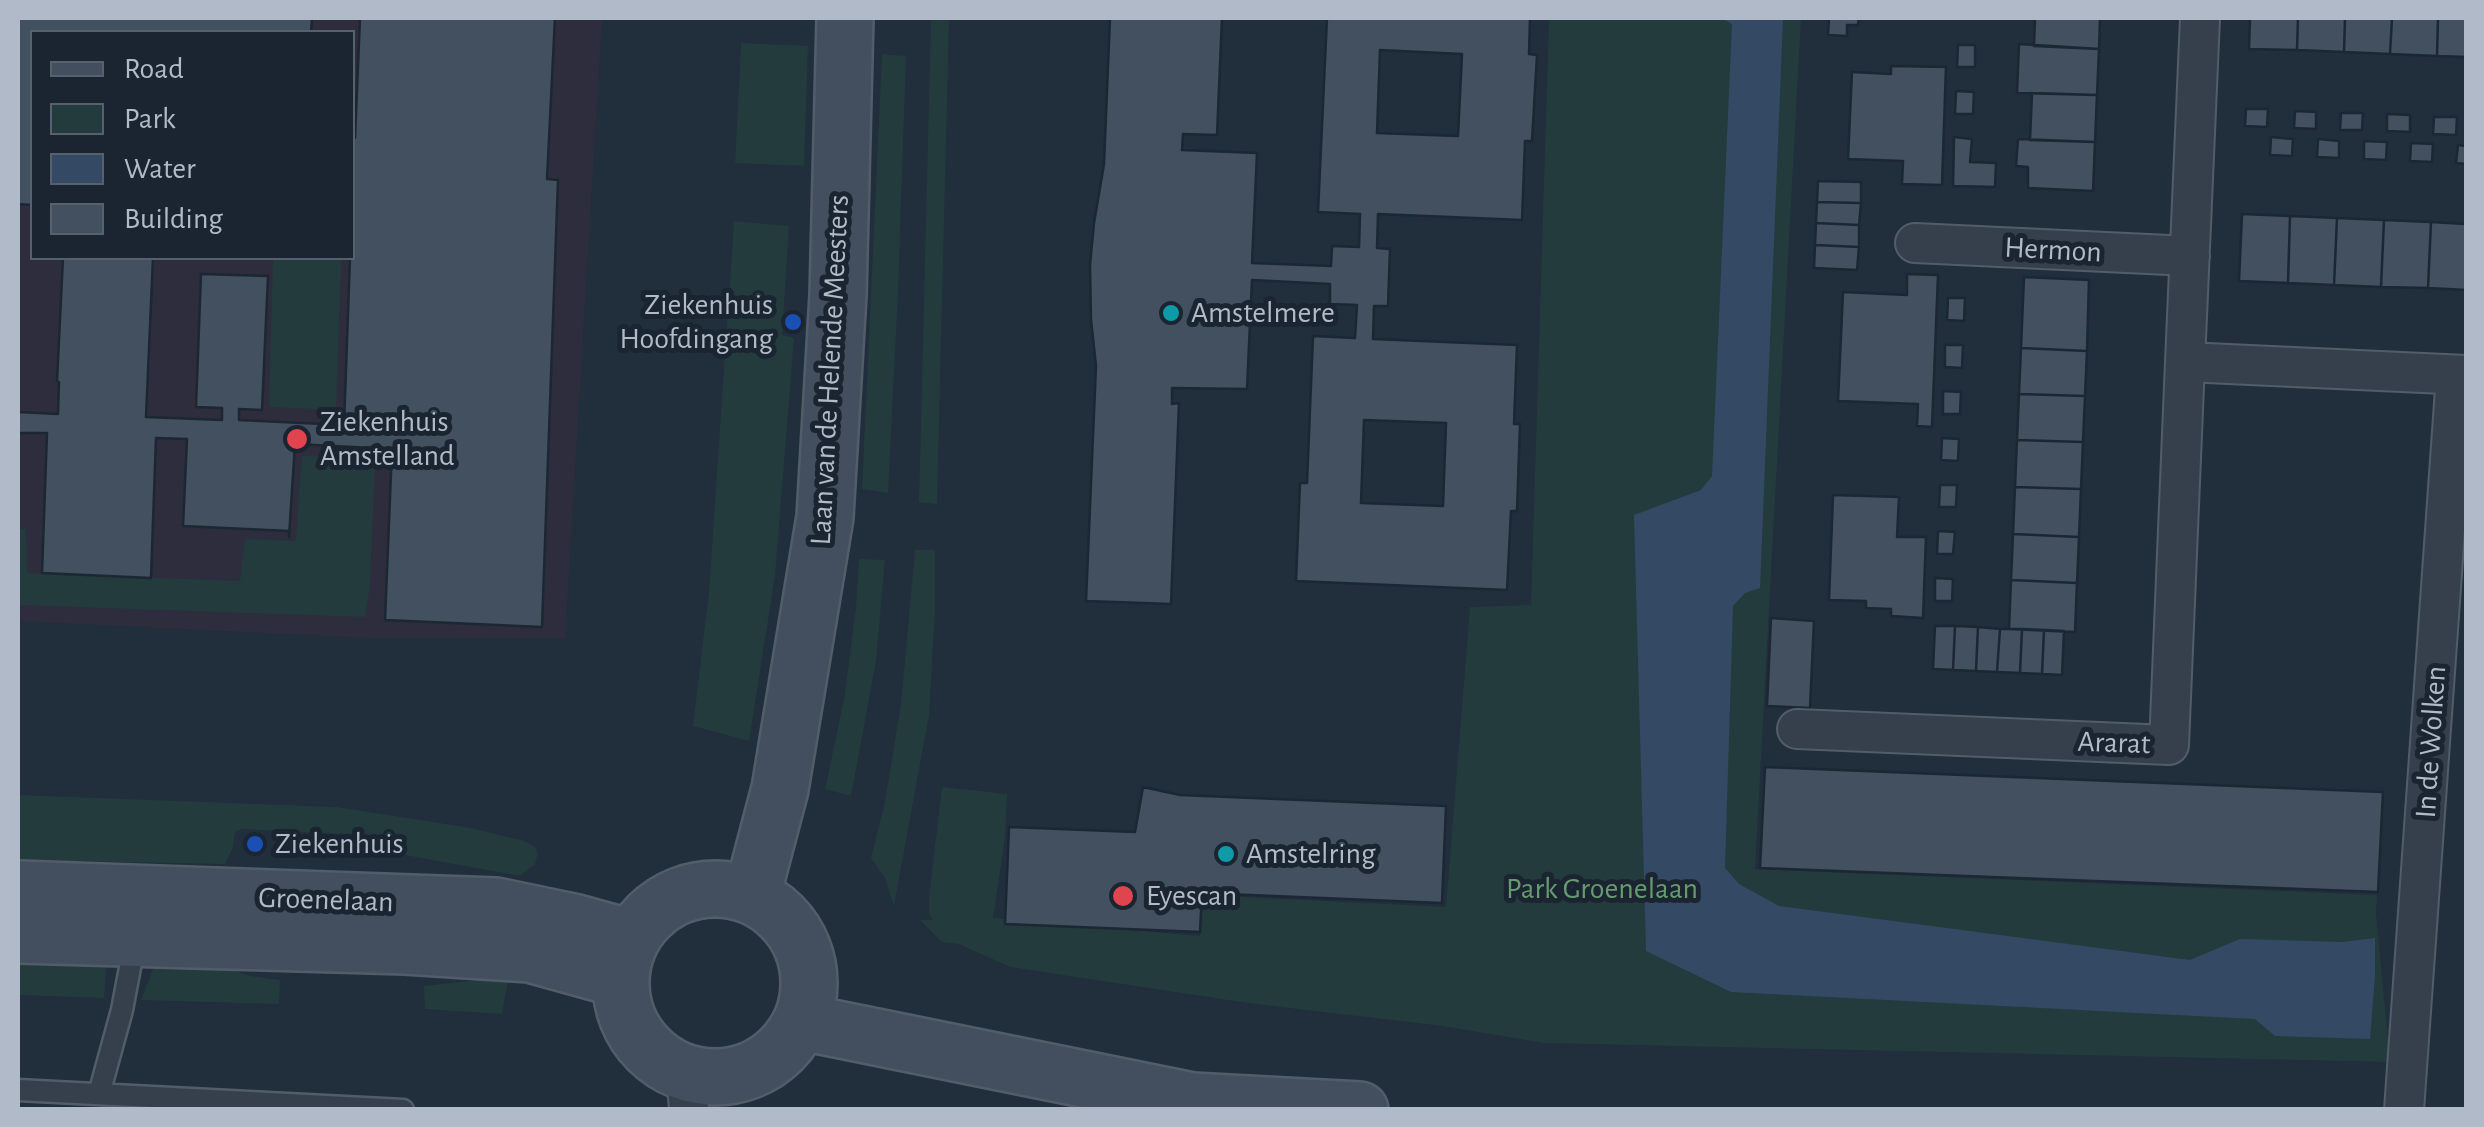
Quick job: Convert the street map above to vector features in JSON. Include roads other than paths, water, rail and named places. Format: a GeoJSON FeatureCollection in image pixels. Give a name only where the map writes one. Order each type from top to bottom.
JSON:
{"type":"FeatureCollection","features":[{"type":"Feature","properties":{"kind":"street","name":"Laan van de Helende Meesters"},"geometry":{"type":"LineString","coordinates":[[752,895],[780,789],[825,517],[838,294],[845,18]]}},
{"type":"Feature","properties":{"kind":"street"},"geometry":{"type":"LineString","coordinates":[[2185,362],[2200,18]]}},
{"type":"Feature","properties":{"kind":"street","name":"Hermon"},"geometry":{"type":"LineString","coordinates":[[1915,243],[2190,256]]}},
{"type":"Feature","properties":{"kind":"street","name":"In de Wolken"},"geometry":{"type":"LineString","coordinates":[[2185,362],[2461,375],[2404,1110]]}},
{"type":"Feature","properties":{"kind":"street","name":"Ararat"},"geometry":{"type":"LineString","coordinates":[[1797,729],[2168,745],[2185,362]]}},
{"type":"Feature","properties":{"kind":"street"},"geometry":{"type":"LineString","coordinates":[[718,887],[752,895],[784,916],[804,948],[811,986],[802,1022],[782,1051],[754,1070],[720,1078],[687,1092],[637,1038],[624,1010],[625,959],[652,910],[683,892],[718,887]]}},
{"type":"Feature","properties":{"kind":"street","name":"Groenelaan"},"geometry":{"type":"LineString","coordinates":[[18,889],[496,906],[573,922],[625,959]]}},
{"type":"Feature","properties":{"kind":"street","name":"Groenelaan"},"geometry":{"type":"LineString","coordinates":[[18,934],[405,946],[625,959]]}},
{"type":"Feature","properties":{"kind":"street"},"geometry":{"type":"LineString","coordinates":[[802,1022],[1192,1101],[1360,1110]]}},
{"type":"Feature","properties":{"kind":"lane"},"geometry":{"type":"LineString","coordinates":[[99,1094],[136,938]]}},
{"type":"Feature","properties":{"kind":"lane"},"geometry":{"type":"LineString","coordinates":[[18,1090],[403,1110]]}},
{"type":"Feature","properties":{"kind":"water"},"geometry":{"type":"Polygon","coordinates":[[[1722,18],[1783,18],[1760,588],[1745,593],[1733,606],[1725,868],[1739,884],[1779,906],[2190,960],[2240,939],[2342,942],[2375,938],[2370,1039],[2275,1036],[2255,1019],[1731,992],[1646,951],[1634,515],[1701,490],[1712,476],[1732,24],[1722,18]]]}},
{"type":"Feature","properties":{"kind":"place","name":"Amstelmere"},"geometry":{"type":"Point","coordinates":[1171,313]}},
{"type":"Feature","properties":{"kind":"place","name":"Ziekenhuis Hoofdingang"},"geometry":{"type":"Point","coordinates":[793,322]}},
{"type":"Feature","properties":{"kind":"place","name":"Ziekenhuis Amstelland"},"geometry":{"type":"Point","coordinates":[297,439]}},
{"type":"Feature","properties":{"kind":"place","name":"Ziekenhuis"},"geometry":{"type":"Point","coordinates":[255,844]}},
{"type":"Feature","properties":{"kind":"place","name":"Amstelring"},"geometry":{"type":"Point","coordinates":[1226,854]}},
{"type":"Feature","properties":{"kind":"place","name":"Eyescan"},"geometry":{"type":"Point","coordinates":[1123,896]}},
{"type":"Feature","properties":{"kind":"park label","name":"Park Groenelaan"},"geometry":{"type":"Point","coordinates":[1602,889]}}]}
